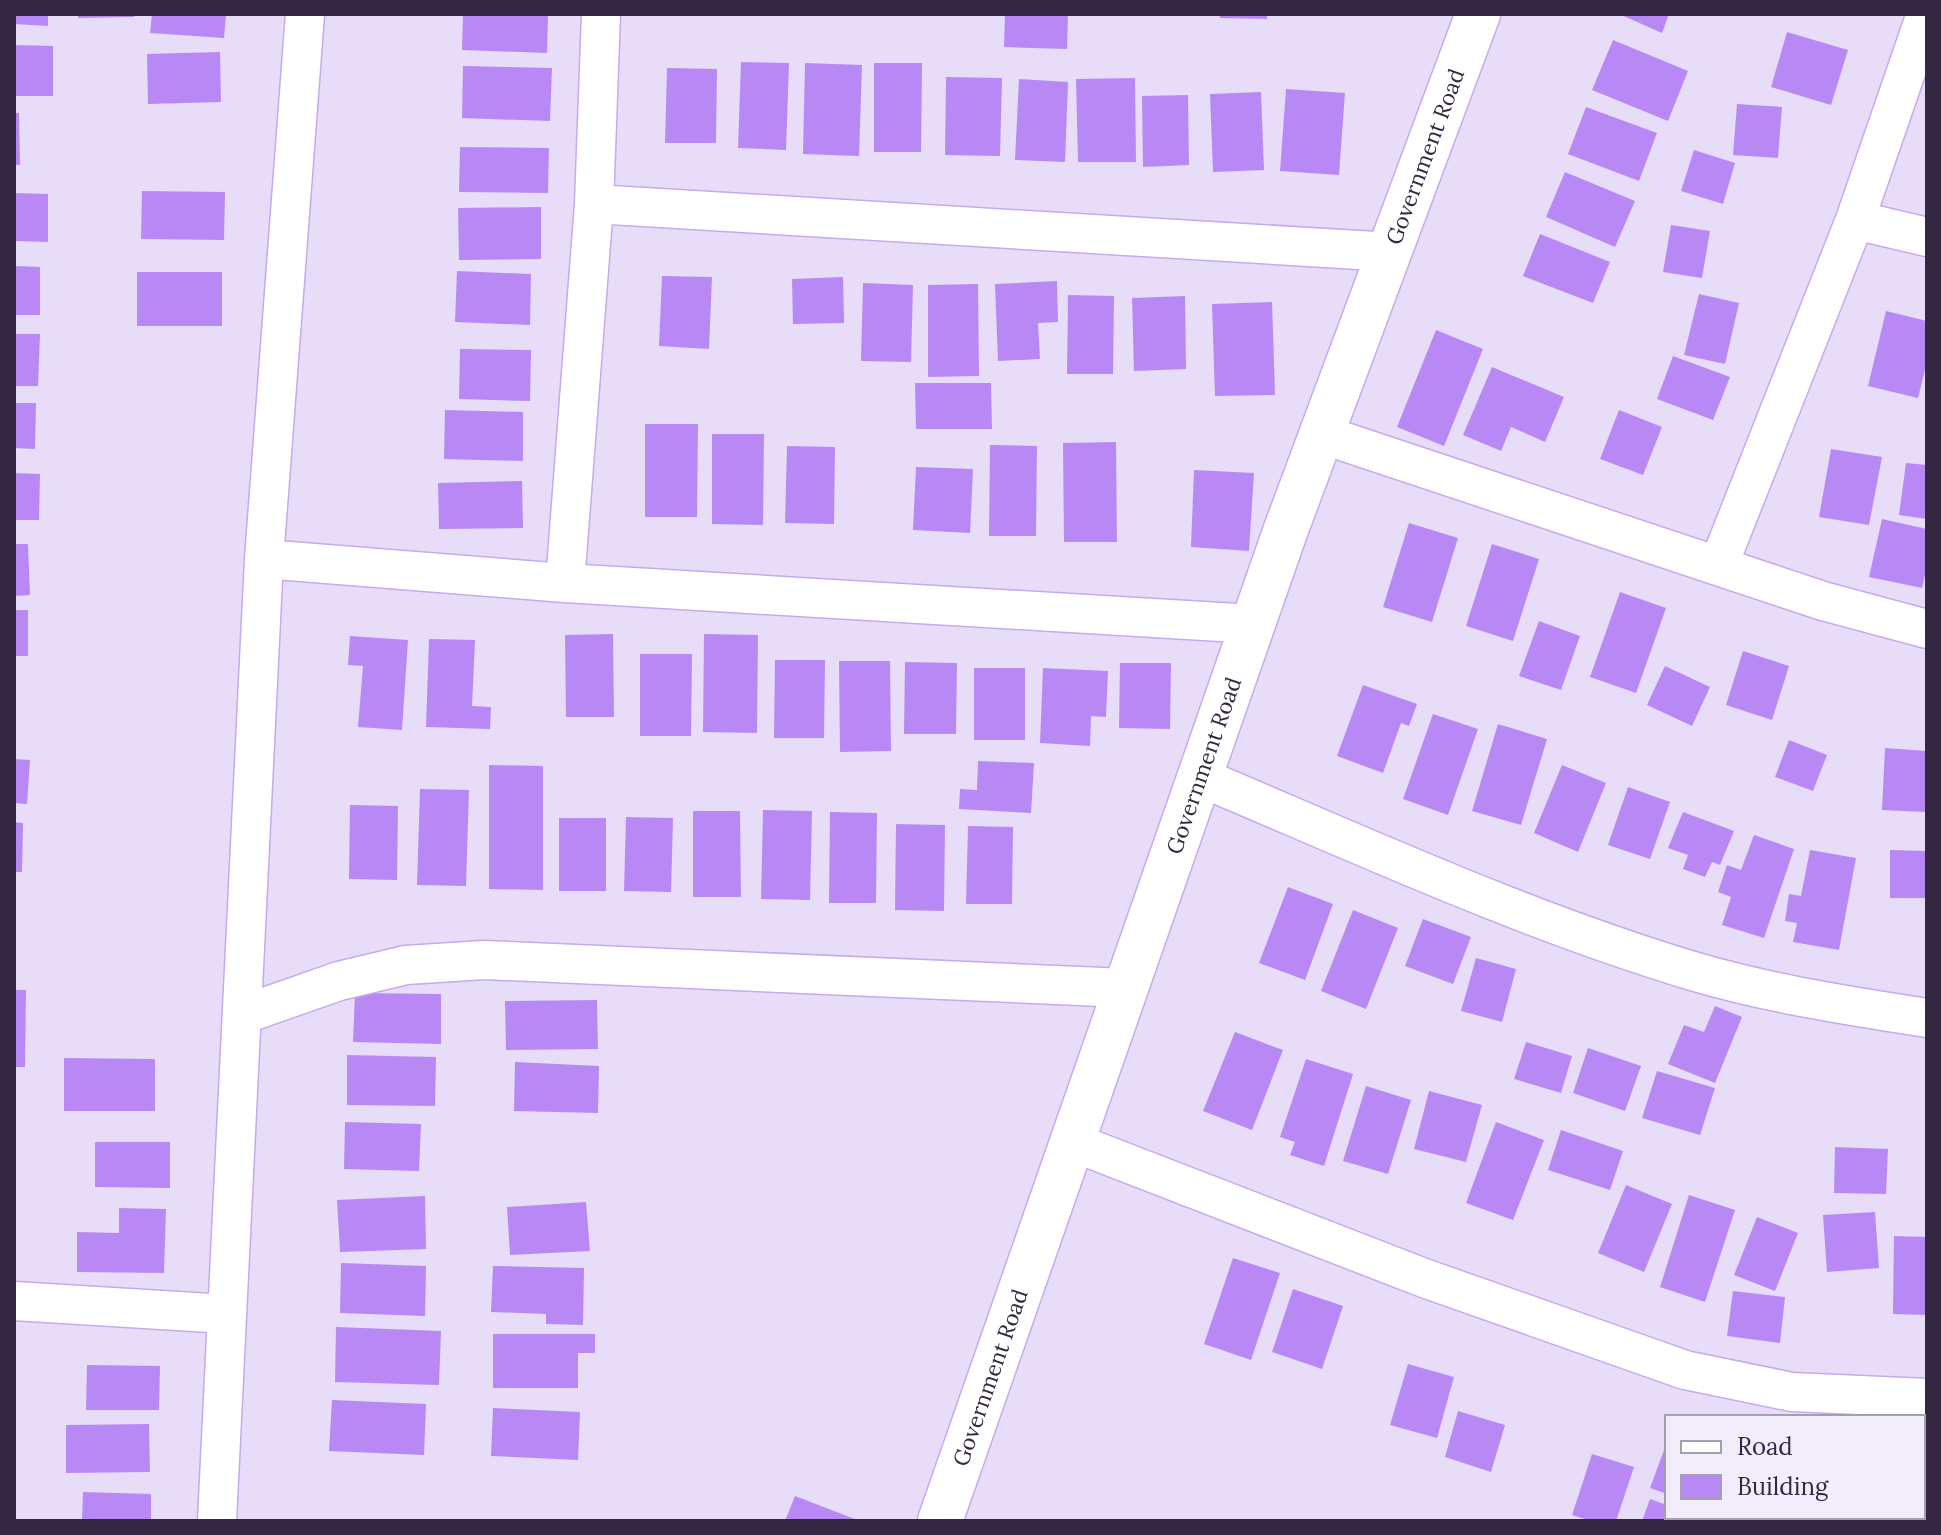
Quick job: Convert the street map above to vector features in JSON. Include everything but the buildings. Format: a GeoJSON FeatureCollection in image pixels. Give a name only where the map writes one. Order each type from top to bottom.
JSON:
{"type":"FeatureCollection","features":[{"type":"Feature","properties":{"kind":"street"},"geometry":{"type":"LineString","coordinates":[[217,1521],[264,559],[305,14]]}},
{"type":"Feature","properties":{"kind":"street"},"geometry":{"type":"LineString","coordinates":[[565,583],[594,204],[601,14]]}},
{"type":"Feature","properties":{"kind":"street","name":"Government Road"},"geometry":{"type":"LineString","coordinates":[[940,1521],[1070,1141],[1285,532],[1324,435],[1478,14]]}},
{"type":"Feature","properties":{"kind":"street"},"geometry":{"type":"LineString","coordinates":[[1719,564],[1855,220],[1926,14]]}},
{"type":"Feature","properties":{"kind":"street"},"geometry":{"type":"LineString","coordinates":[[594,204],[1392,252]]}},
{"type":"Feature","properties":{"kind":"street"},"geometry":{"type":"LineString","coordinates":[[1855,220],[1927,237]]}},
{"type":"Feature","properties":{"kind":"street"},"geometry":{"type":"LineString","coordinates":[[1324,435],[1823,601],[1927,629]]}},
{"type":"Feature","properties":{"kind":"street"},"geometry":{"type":"LineString","coordinates":[[264,559],[565,583],[1254,624]]}},
{"type":"Feature","properties":{"kind":"street"},"geometry":{"type":"LineString","coordinates":[[1200,777],[1478,894],[1696,972],[1822,1001],[1927,1018]]}},
{"type":"Feature","properties":{"kind":"street"},"geometry":{"type":"LineString","coordinates":[[242,1015],[339,981],[406,965],[484,960],[1125,988]]}},
{"type":"Feature","properties":{"kind":"street"},"geometry":{"type":"LineString","coordinates":[[1070,1141],[1424,1278],[1685,1370],[1792,1392],[1927,1398]]}},
{"type":"Feature","properties":{"kind":"street"},"geometry":{"type":"LineString","coordinates":[[14,1301],[227,1314]]}}]}
